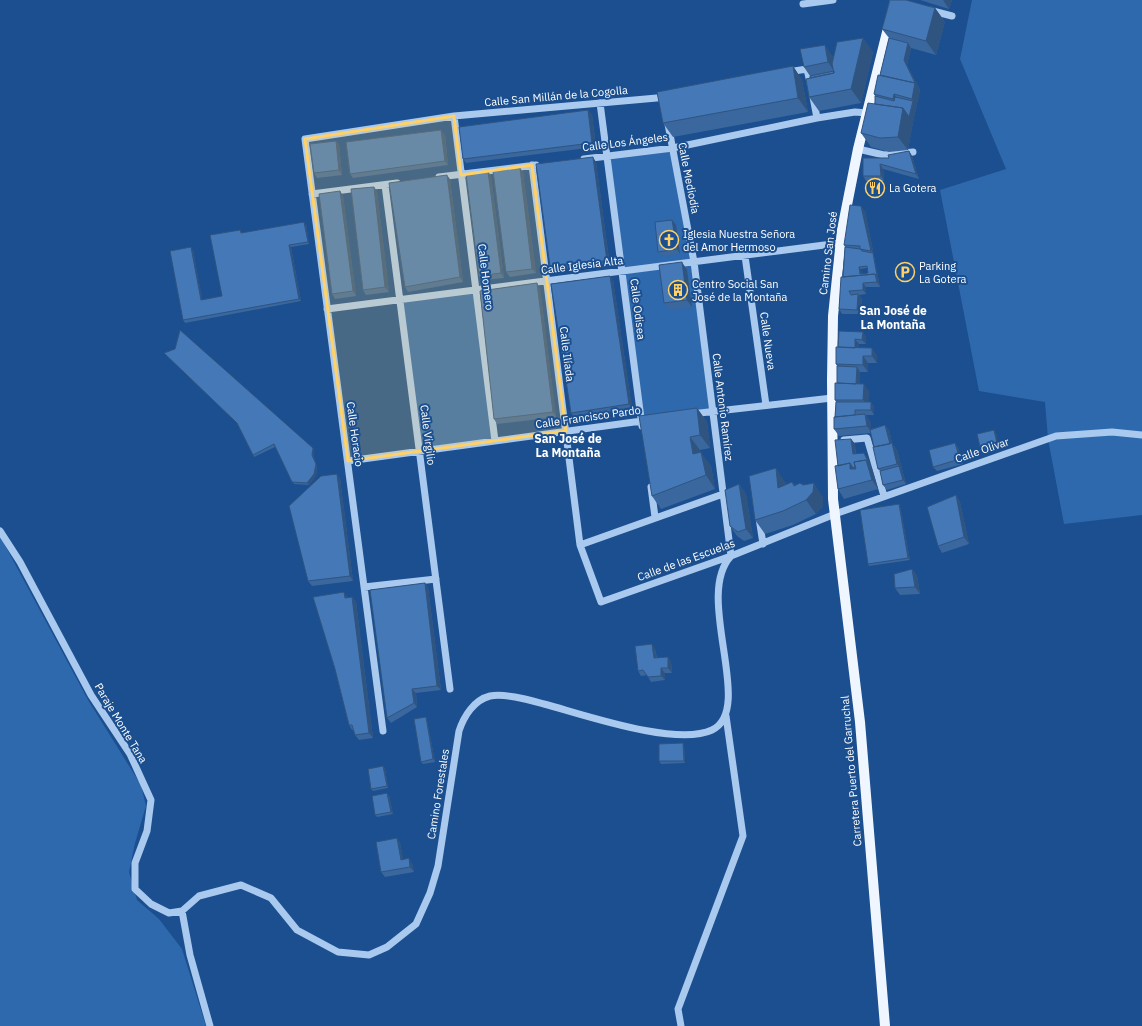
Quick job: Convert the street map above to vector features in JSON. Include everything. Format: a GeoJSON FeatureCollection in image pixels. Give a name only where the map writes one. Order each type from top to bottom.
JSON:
{"type":"FeatureCollection","features":[{"type":"Feature","properties":{"kind":"main road","name":"Camino San José"},"geometry":{"type":"LineString","coordinates":[[835,514],[832,441],[833,316],[840,243],[858,149],[898,1]]}},
{"type":"Feature","properties":{"kind":"main road","name":"Carretera Puerto del Garruchal"},"geometry":{"type":"LineString","coordinates":[[835,514],[860,722],[885,1026]]}},
{"type":"Feature","properties":{"kind":"street"},"geometry":{"type":"LineString","coordinates":[[803,4],[833,0]]}},
{"type":"Feature","properties":{"kind":"street"},"geometry":{"type":"LineString","coordinates":[[924,8],[952,16]]}},
{"type":"Feature","properties":{"kind":"street"},"geometry":{"type":"LineString","coordinates":[[777,75],[807,69],[817,118]]}},
{"type":"Feature","properties":{"kind":"street","name":"Calle San Millán de la Cogolla"},"geometry":{"type":"LineString","coordinates":[[305,139],[454,116],[600,103],[663,102],[678,95]]}},
{"type":"Feature","properties":{"kind":"street","name":"Calle Odisea"},"geometry":{"type":"LineString","coordinates":[[600,103],[644,436]]}},
{"type":"Feature","properties":{"kind":"street","name":"Calle Los Ángeles"},"geometry":{"type":"LineString","coordinates":[[577,160],[673,148],[817,118],[855,112],[867,113]]}},
{"type":"Feature","properties":{"kind":"street","name":"Calle Homero"},"geometry":{"type":"LineString","coordinates":[[454,116],[495,441]]}},
{"type":"Feature","properties":{"kind":"street","name":"Calle Mediodía"},"geometry":{"type":"LineString","coordinates":[[667,119],[694,262]]}},
{"type":"Feature","properties":{"kind":"street","name":"Calle Horacio"},"geometry":{"type":"LineString","coordinates":[[305,139],[383,731]]}},
{"type":"Feature","properties":{"kind":"street"},"geometry":{"type":"LineString","coordinates":[[858,149],[884,155],[913,152]]}},
{"type":"Feature","properties":{"kind":"street"},"geometry":{"type":"LineString","coordinates":[[431,178],[547,163]]}},
{"type":"Feature","properties":{"kind":"street","name":"Calle Ilíada"},"geometry":{"type":"LineString","coordinates":[[532,165],[580,545]]}},
{"type":"Feature","properties":{"kind":"street"},"geometry":{"type":"LineString","coordinates":[[312,194],[408,182]]}},
{"type":"Feature","properties":{"kind":"street","name":"Calle Virgilio"},"geometry":{"type":"LineString","coordinates":[[385,184],[450,688]]}},
{"type":"Feature","properties":{"kind":"street","name":"Calle Iglesia Alta"},"geometry":{"type":"LineString","coordinates":[[327,309],[840,243]]}},
{"type":"Feature","properties":{"kind":"street","name":"Calle Nueva"},"geometry":{"type":"LineString","coordinates":[[745,256],[766,405]]}},
{"type":"Feature","properties":{"kind":"street","name":"Calle Antonio Ramírez"},"geometry":{"type":"LineString","coordinates":[[694,262],[731,556]]}},
{"type":"Feature","properties":{"kind":"street"},"geometry":{"type":"LineString","coordinates":[[681,416],[832,398]]}},
{"type":"Feature","properties":{"kind":"street","name":"Calle Francisco Pardo"},"geometry":{"type":"LineString","coordinates":[[348,461],[658,419]]}},
{"type":"Feature","properties":{"kind":"street","name":"Calle Olivar"},"geometry":{"type":"LineString","coordinates":[[835,514],[1056,436],[1112,432],[1142,434]]}},
{"type":"Feature","properties":{"kind":"street"},"geometry":{"type":"LineString","coordinates":[[832,441],[867,438],[884,496]]}},
{"type":"Feature","properties":{"kind":"street"},"geometry":{"type":"LineString","coordinates":[[650,480],[655,517]]}},
{"type":"Feature","properties":{"kind":"street"},"geometry":{"type":"LineString","coordinates":[[580,545],[723,494]]}},
{"type":"Feature","properties":{"kind":"street"},"geometry":{"type":"LineString","coordinates":[[757,508],[763,544]]}},
{"type":"Feature","properties":{"kind":"street","name":"Calle de las Escuelas"},"geometry":{"type":"LineString","coordinates":[[580,545],[601,602],[763,544],[835,514]]}},
{"type":"Feature","properties":{"kind":"street","name":"Paraje Monte Tana"},"geometry":{"type":"LineString","coordinates":[[0,530],[20,562],[91,695],[130,754],[151,800],[147,831],[135,863],[135,889],[151,904],[170,913],[182,911]]}},
{"type":"Feature","properties":{"kind":"street"},"geometry":{"type":"LineString","coordinates":[[681,1026],[678,1009],[743,836],[726,716],[729,694],[719,615],[718,589],[722,567],[731,556]]}},
{"type":"Feature","properties":{"kind":"street"},"geometry":{"type":"LineString","coordinates":[[364,587],[436,579]]}},
{"type":"Feature","properties":{"kind":"street","name":"Camino Forestales"},"geometry":{"type":"LineString","coordinates":[[182,911],[199,896],[241,885],[271,898],[297,930],[338,952],[369,955],[387,947],[416,924],[430,893],[438,866],[459,731],[463,718],[481,700],[491,696],[522,698],[639,730],[664,733],[705,732],[713,730],[726,716]]}},
{"type":"Feature","properties":{"kind":"street"},"geometry":{"type":"LineString","coordinates":[[182,911],[190,955],[210,1026]]}},
{"type":"Feature","properties":{"kind":"highlighted area"},"geometry":{"type":"Polygon","coordinates":[[[454,116],[461,175],[532,165],[566,431],[348,461],[305,139],[454,116]]]}},
{"type":"Feature","properties":{"kind":"shaded area"},"geometry":{"type":"Polygon","coordinates":[[[972,0],[1142,0],[1142,515],[1064,524],[1048,439],[1045,402],[979,391],[940,190],[1006,169],[960,59],[972,0]]]}},
{"type":"Feature","properties":{"kind":"shaded area"},"geometry":{"type":"Polygon","coordinates":[[[673,148],[694,262],[713,411],[642,421],[607,156],[673,148]]]}},
{"type":"Feature","properties":{"kind":"shaded area"},"geometry":{"type":"Polygon","coordinates":[[[476,290],[495,441],[419,451],[400,300],[476,290]]]}},
{"type":"Feature","properties":{"kind":"shaded area"},"geometry":{"type":"Polygon","coordinates":[[[0,536],[88,700],[141,785],[146,806],[135,843],[129,872],[137,900],[159,919],[182,949],[206,1026],[0,1026],[0,536]]]}},
{"type":"Feature","properties":{"kind":"building"},"geometry":{"type":"Polygon","coordinates":[[[890,0],[906,0],[935,8],[926,41],[882,29],[890,0]]]}},
{"type":"Feature","properties":{"kind":"building"},"geometry":{"type":"Polygon","coordinates":[[[863,38],[851,89],[809,97],[806,79],[834,73],[832,64],[837,42],[863,38]]]}},
{"type":"Feature","properties":{"kind":"building"},"geometry":{"type":"Polygon","coordinates":[[[889,38],[908,43],[904,60],[916,85],[915,83],[880,75],[889,38]]]}},
{"type":"Feature","properties":{"kind":"building"},"geometry":{"type":"Polygon","coordinates":[[[825,45],[828,62],[804,67],[800,49],[825,45]]]}},
{"type":"Feature","properties":{"kind":"building"},"geometry":{"type":"Polygon","coordinates":[[[793,66],[798,98],[663,123],[657,92],[793,66]]]}},
{"type":"Feature","properties":{"kind":"building"},"geometry":{"type":"Polygon","coordinates":[[[834,71],[834,73],[810,78],[810,76],[834,71]]]}},
{"type":"Feature","properties":{"kind":"building"},"geometry":{"type":"Polygon","coordinates":[[[878,75],[915,83],[912,99],[894,94],[893,99],[874,94],[878,75]]]}},
{"type":"Feature","properties":{"kind":"building"},"geometry":{"type":"Polygon","coordinates":[[[875,96],[894,101],[895,97],[913,101],[909,117],[903,108],[875,104],[875,96]]]}},
{"type":"Feature","properties":{"kind":"building"},"geometry":{"type":"Polygon","coordinates":[[[868,103],[903,108],[898,137],[880,138],[861,133],[868,103]]]}},
{"type":"Feature","properties":{"kind":"building"},"geometry":{"type":"Polygon","coordinates":[[[588,110],[592,143],[463,159],[459,127],[588,110]]]}},
{"type":"Feature","properties":{"kind":"building"},"geometry":{"type":"Polygon","coordinates":[[[441,130],[445,161],[350,174],[346,142],[441,130]]]}},
{"type":"Feature","properties":{"kind":"building"},"geometry":{"type":"Polygon","coordinates":[[[336,141],[339,170],[314,173],[310,144],[336,141]]]}},
{"type":"Feature","properties":{"kind":"building"},"geometry":{"type":"Polygon","coordinates":[[[909,151],[916,174],[880,164],[881,176],[863,176],[863,158],[889,158],[888,155],[909,151]]]}},
{"type":"Feature","properties":{"kind":"building"},"geometry":{"type":"Polygon","coordinates":[[[593,157],[607,261],[581,262],[550,266],[536,164],[593,157]]]}},
{"type":"Feature","properties":{"kind":"building"},"geometry":{"type":"Polygon","coordinates":[[[520,168],[532,269],[506,272],[493,171],[520,168]]]}},
{"type":"Feature","properties":{"kind":"building"},"geometry":{"type":"Polygon","coordinates":[[[488,171],[501,273],[479,276],[466,174],[488,171]]]}},
{"type":"Feature","properties":{"kind":"building"},"geometry":{"type":"Polygon","coordinates":[[[447,175],[460,277],[405,287],[389,183],[447,175]]]}},
{"type":"Feature","properties":{"kind":"building"},"geometry":{"type":"Polygon","coordinates":[[[374,187],[385,287],[363,290],[351,189],[374,187]]]}},
{"type":"Feature","properties":{"kind":"building"},"geometry":{"type":"Polygon","coordinates":[[[340,191],[353,291],[332,294],[319,194],[340,191]]]}},
{"type":"Feature","properties":{"kind":"building"},"geometry":{"type":"Polygon","coordinates":[[[850,205],[861,206],[871,251],[860,249],[860,246],[844,245],[850,205]]]}},
{"type":"Feature","properties":{"kind":"building","name":"Iglesia Nuestra Señora del Amor Hermoso"},"geometry":{"type":"Polygon","coordinates":[[[672,220],[677,249],[658,252],[655,222],[672,220]]]}},
{"type":"Feature","properties":{"kind":"building"},"geometry":{"type":"Polygon","coordinates":[[[304,222],[308,242],[289,245],[299,299],[183,320],[170,251],[191,247],[201,300],[222,296],[210,235],[240,230],[241,233],[304,222]]]}},
{"type":"Feature","properties":{"kind":"building"},"geometry":{"type":"Polygon","coordinates":[[[845,247],[873,253],[877,276],[875,274],[843,277],[845,247]],[[867,266],[859,267],[860,274],[868,273],[867,266]]]}},
{"type":"Feature","properties":{"kind":"building","name":"Centro Social San José de la Montaña"},"geometry":{"type":"Polygon","coordinates":[[[682,262],[687,300],[664,303],[659,265],[682,262]]]}},
{"type":"Feature","properties":{"kind":"building"},"geometry":{"type":"Polygon","coordinates":[[[875,274],[877,282],[863,283],[863,290],[849,291],[851,295],[858,294],[857,310],[839,309],[841,277],[875,274]]]}},
{"type":"Feature","properties":{"kind":"building"},"geometry":{"type":"Polygon","coordinates":[[[610,276],[629,404],[571,413],[551,284],[610,276]]]}},
{"type":"Feature","properties":{"kind":"building"},"geometry":{"type":"Polygon","coordinates":[[[537,283],[553,412],[494,419],[480,291],[537,283]]]}},
{"type":"Feature","properties":{"kind":"building"},"geometry":{"type":"Polygon","coordinates":[[[180,330],[313,448],[312,455],[316,464],[314,474],[307,483],[292,482],[274,444],[253,455],[237,423],[164,353],[175,349],[180,330]]]}},
{"type":"Feature","properties":{"kind":"building"},"geometry":{"type":"Polygon","coordinates":[[[839,331],[863,332],[862,340],[855,339],[855,348],[838,347],[839,331]]]}},
{"type":"Feature","properties":{"kind":"building"},"geometry":{"type":"Polygon","coordinates":[[[836,347],[872,348],[872,356],[863,356],[863,365],[836,364],[836,347]]]}},
{"type":"Feature","properties":{"kind":"building"},"geometry":{"type":"Polygon","coordinates":[[[837,366],[857,367],[856,384],[837,383],[837,366]]]}},
{"type":"Feature","properties":{"kind":"building"},"geometry":{"type":"Polygon","coordinates":[[[835,383],[864,384],[863,400],[835,400],[835,383]]]}},
{"type":"Feature","properties":{"kind":"building"},"geometry":{"type":"Polygon","coordinates":[[[836,402],[871,402],[871,410],[855,410],[855,415],[835,417],[836,402]]]}},
{"type":"Feature","properties":{"kind":"building"},"geometry":{"type":"Polygon","coordinates":[[[697,408],[700,435],[690,437],[693,454],[701,452],[706,475],[652,496],[639,416],[697,408]]]}},
{"type":"Feature","properties":{"kind":"building"},"geometry":{"type":"Polygon","coordinates":[[[865,414],[867,426],[834,429],[834,417],[865,414]]]}},
{"type":"Feature","properties":{"kind":"building"},"geometry":{"type":"Polygon","coordinates":[[[885,425],[890,444],[874,447],[870,430],[885,425]]]}},
{"type":"Feature","properties":{"kind":"building"},"geometry":{"type":"Polygon","coordinates":[[[994,430],[998,448],[981,451],[977,434],[994,430]]]}},
{"type":"Feature","properties":{"kind":"building"},"geometry":{"type":"Polygon","coordinates":[[[851,439],[853,454],[864,453],[869,464],[866,460],[854,462],[855,467],[853,468],[850,463],[838,466],[835,440],[851,439]]]}},
{"type":"Feature","properties":{"kind":"building"},"geometry":{"type":"Polygon","coordinates":[[[892,443],[897,464],[878,469],[873,447],[892,443]]]}},
{"type":"Feature","properties":{"kind":"building"},"geometry":{"type":"Polygon","coordinates":[[[955,443],[960,459],[933,467],[929,450],[955,443]]]}},
{"type":"Feature","properties":{"kind":"building"},"geometry":{"type":"Polygon","coordinates":[[[866,460],[872,480],[838,489],[835,466],[850,463],[850,469],[856,469],[854,462],[866,460]]]}},
{"type":"Feature","properties":{"kind":"building"},"geometry":{"type":"Polygon","coordinates":[[[899,466],[903,480],[883,485],[880,471],[899,466]]]}},
{"type":"Feature","properties":{"kind":"building"},"geometry":{"type":"Polygon","coordinates":[[[776,468],[778,488],[792,482],[794,486],[800,483],[803,485],[814,483],[813,492],[806,500],[783,511],[755,520],[749,476],[776,468]]]}},
{"type":"Feature","properties":{"kind":"building"},"geometry":{"type":"Polygon","coordinates":[[[337,474],[350,576],[308,581],[289,506],[321,476],[337,474]]]}},
{"type":"Feature","properties":{"kind":"building"},"geometry":{"type":"Polygon","coordinates":[[[739,484],[746,529],[738,532],[730,526],[725,490],[739,484]]]}},
{"type":"Feature","properties":{"kind":"building"},"geometry":{"type":"Polygon","coordinates":[[[956,495],[964,537],[938,546],[927,507],[956,495]]]}},
{"type":"Feature","properties":{"kind":"building"},"geometry":{"type":"Polygon","coordinates":[[[899,504],[908,558],[868,564],[860,510],[899,504]]]}},
{"type":"Feature","properties":{"kind":"building"},"geometry":{"type":"Polygon","coordinates":[[[912,569],[915,587],[895,588],[894,574],[912,569]]]}},
{"type":"Feature","properties":{"kind":"building"},"geometry":{"type":"Polygon","coordinates":[[[425,583],[437,686],[412,689],[414,703],[387,718],[370,590],[425,583]]]}},
{"type":"Feature","properties":{"kind":"building"},"geometry":{"type":"Polygon","coordinates":[[[344,592],[345,598],[352,597],[369,733],[355,735],[352,725],[349,725],[335,669],[313,597],[344,592]]]}},
{"type":"Feature","properties":{"kind":"building"},"geometry":{"type":"Polygon","coordinates":[[[652,644],[654,658],[668,657],[668,668],[661,668],[661,676],[648,677],[643,670],[638,671],[635,646],[652,644]]]}},
{"type":"Feature","properties":{"kind":"building"},"geometry":{"type":"Polygon","coordinates":[[[426,717],[433,759],[421,762],[414,719],[426,717]]]}},
{"type":"Feature","properties":{"kind":"building"},"geometry":{"type":"Polygon","coordinates":[[[683,743],[684,761],[659,761],[659,744],[683,743]]]}},
{"type":"Feature","properties":{"kind":"building"},"geometry":{"type":"Polygon","coordinates":[[[383,766],[387,786],[371,789],[368,769],[383,766]]]}},
{"type":"Feature","properties":{"kind":"building"},"geometry":{"type":"Polygon","coordinates":[[[387,793],[391,812],[375,815],[372,796],[387,793]]]}},
{"type":"Feature","properties":{"kind":"building"},"geometry":{"type":"Polygon","coordinates":[[[397,838],[401,860],[409,858],[410,867],[381,872],[376,842],[397,838]]]}},
{"type":"Feature","properties":{"kind":"place","name":"La Gotera"},"geometry":{"type":"Point","coordinates":[875,188]}},
{"type":"Feature","properties":{"kind":"place","name":"Iglesia Nuestra Señora del Amor Hermoso"},"geometry":{"type":"Point","coordinates":[669,240]}},
{"type":"Feature","properties":{"kind":"place","name":"Parking La Gotera"},"geometry":{"type":"Point","coordinates":[905,272]}},
{"type":"Feature","properties":{"kind":"place","name":"Centro Social San José de la Montaña"},"geometry":{"type":"Point","coordinates":[678,290]}},
{"type":"Feature","properties":{"kind":"district","name":"San José de La Montaña"},"geometry":{"type":"Point","coordinates":[893,318]}},
{"type":"Feature","properties":{"kind":"district","name":"San José de La Montaña"},"geometry":{"type":"Point","coordinates":[568,446]}}]}
